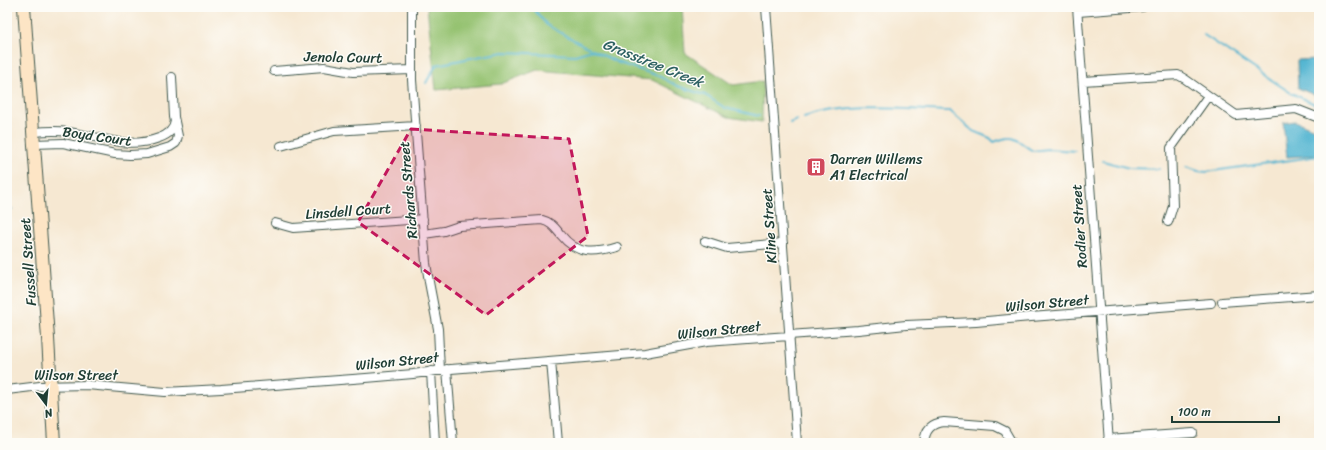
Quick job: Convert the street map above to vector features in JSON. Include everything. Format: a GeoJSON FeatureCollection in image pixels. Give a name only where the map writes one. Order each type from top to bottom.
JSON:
{"type":"FeatureCollection","features":[{"type":"Feature","properties":{"kind":"street","name":"Fussell Street"},"geometry":{"type":"LineString","coordinates":[[24,7],[48,338],[54,443]]}},
{"type":"Feature","properties":{"kind":"street","name":"Richards Street"},"geometry":{"type":"LineString","coordinates":[[412,7],[412,70],[424,234],[428,277],[444,370],[452,443]]}},
{"type":"Feature","properties":{"kind":"street","name":"Kline Street"},"geometry":{"type":"LineString","coordinates":[[766,7],[797,443]]}},
{"type":"Feature","properties":{"kind":"street"},"geometry":{"type":"LineString","coordinates":[[1077,10],[1089,11],[1143,7]]}},
{"type":"Feature","properties":{"kind":"street","name":"Rodier Street"},"geometry":{"type":"LineString","coordinates":[[1077,10],[1109,441]]}},
{"type":"Feature","properties":{"kind":"street","name":"Jenola Court"},"geometry":{"type":"LineString","coordinates":[[274,71],[324,67],[353,72],[412,70]]}},
{"type":"Feature","properties":{"kind":"street"},"geometry":{"type":"LineString","coordinates":[[1083,81],[1178,75],[1185,78],[1236,115],[1296,109],[1319,118]]}},
{"type":"Feature","properties":{"kind":"street","name":"Boyd Court"},"geometry":{"type":"LineString","coordinates":[[34,138],[120,155],[147,154],[164,149],[175,144],[178,136],[172,77]]}},
{"type":"Feature","properties":{"kind":"street"},"geometry":{"type":"LineString","coordinates":[[1168,222],[1173,206],[1171,148],[1208,96]]}},
{"type":"Feature","properties":{"kind":"street","name":"Boyd Court"},"geometry":{"type":"LineString","coordinates":[[34,138],[63,131],[122,143],[137,143],[154,140],[169,133],[174,126],[175,118]]}},
{"type":"Feature","properties":{"kind":"street"},"geometry":{"type":"LineString","coordinates":[[281,146],[334,131],[416,126]]}},
{"type":"Feature","properties":{"kind":"street","name":"Linsdell Court"},"geometry":{"type":"LineString","coordinates":[[275,223],[293,228],[423,219]]}},
{"type":"Feature","properties":{"kind":"street"},"geometry":{"type":"LineString","coordinates":[[424,234],[444,231],[459,226],[542,220],[552,225],[568,244],[575,248],[599,252],[618,247]]}},
{"type":"Feature","properties":{"kind":"street"},"geometry":{"type":"LineString","coordinates":[[705,241],[727,248],[783,243]]}},
{"type":"Feature","properties":{"kind":"street"},"geometry":{"type":"LineString","coordinates":[[1222,302],[1319,295]]}},
{"type":"Feature","properties":{"kind":"street","name":"Wilson Street"},"geometry":{"type":"LineString","coordinates":[[7,390],[50,386],[100,385],[147,391],[171,392],[366,378],[645,353],[706,342],[863,330],[906,325],[976,322],[1211,303]]}},
{"type":"Feature","properties":{"kind":"street"},"geometry":{"type":"LineString","coordinates":[[551,361],[558,443]]}},
{"type":"Feature","properties":{"kind":"street"},"geometry":{"type":"LineString","coordinates":[[431,371],[435,443]]}},
{"type":"Feature","properties":{"kind":"street"},"geometry":{"type":"LineString","coordinates":[[924,443],[926,431],[931,426],[944,422],[994,426],[1005,431],[1012,443]]}},
{"type":"Feature","properties":{"kind":"street"},"geometry":{"type":"LineString","coordinates":[[1109,441],[1193,433]]}},
{"type":"Feature","properties":{"kind":"highlighted area"},"geometry":{"type":"Polygon","coordinates":[[[411,129],[569,139],[588,236],[486,315],[358,222],[411,129]]]}},
{"type":"Feature","properties":{"kind":"green space"},"geometry":{"type":"Polygon","coordinates":[[[427,7],[682,7],[685,53],[733,85],[763,81],[762,122],[728,117],[652,80],[537,70],[501,84],[436,90],[427,7]]]}},
{"type":"Feature","properties":{"kind":"water"},"geometry":{"type":"Polygon","coordinates":[[[1319,59],[1319,97],[1298,88],[1297,60],[1319,59]]]}},
{"type":"Feature","properties":{"kind":"water"},"geometry":{"type":"Polygon","coordinates":[[[1295,121],[1319,131],[1319,155],[1287,157],[1283,123],[1295,121]]]}},
{"type":"Feature","properties":{"kind":"waterway"},"geometry":{"type":"LineString","coordinates":[[532,7],[547,25],[592,50]]}},
{"type":"Feature","properties":{"kind":"waterway"},"geometry":{"type":"LineString","coordinates":[[1204,35],[1291,93],[1319,106]]}},
{"type":"Feature","properties":{"kind":"waterway","name":"Grasstree Creek"},"geometry":{"type":"LineString","coordinates":[[426,83],[436,65],[471,58],[504,52],[575,55],[592,50],[619,63],[659,76],[677,86],[705,95],[725,108],[759,116]]}},
{"type":"Feature","properties":{"kind":"waterway","name":"Grasstree Creek"},"geometry":{"type":"LineString","coordinates":[[804,118],[839,110],[876,108],[950,111],[973,131],[990,138],[994,142],[1001,139],[1011,138],[1019,141],[1033,151],[1048,149],[1075,151]]}},
{"type":"Feature","properties":{"kind":"waterway","name":"Grasstree Creek"},"geometry":{"type":"LineString","coordinates":[[790,123],[797,120]]}},
{"type":"Feature","properties":{"kind":"waterway","name":"Grasstree Creek"},"geometry":{"type":"LineString","coordinates":[[1186,167],[1206,172],[1319,156]]}},
{"type":"Feature","properties":{"kind":"waterway","name":"Grasstree Creek"},"geometry":{"type":"LineString","coordinates":[[1103,161],[1129,168],[1159,169]]}},
{"type":"Feature","properties":{"kind":"waterway"},"geometry":{"type":"LineString","coordinates":[[7,209],[12,209]]}},
{"type":"Feature","properties":{"kind":"place","name":"Darren Willems A1 Electrical"},"geometry":{"type":"Point","coordinates":[816,167]}}]}
